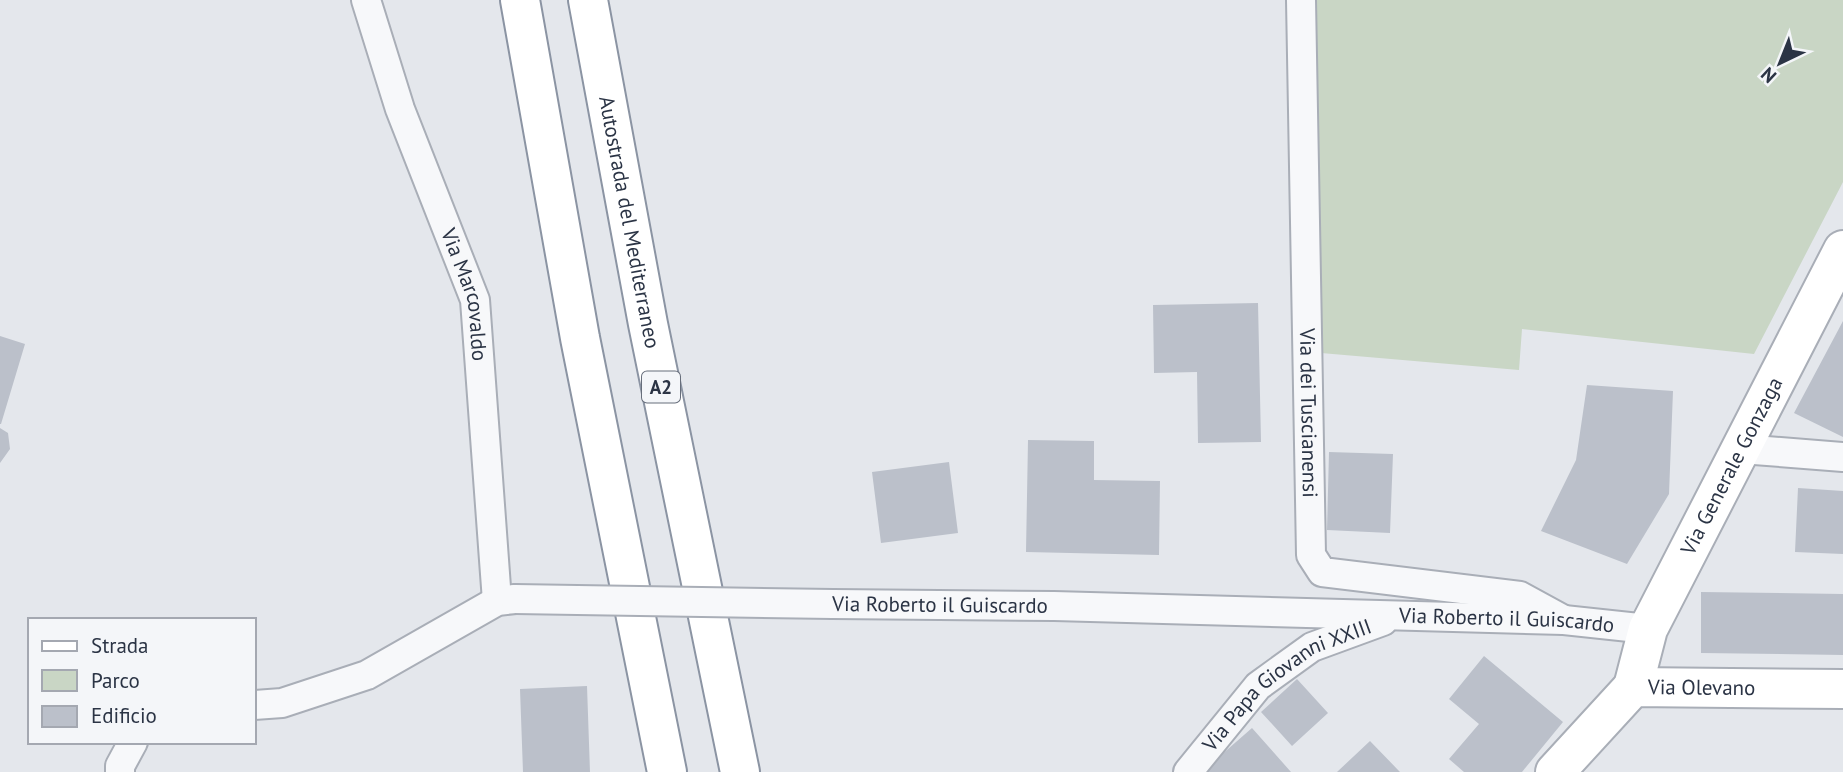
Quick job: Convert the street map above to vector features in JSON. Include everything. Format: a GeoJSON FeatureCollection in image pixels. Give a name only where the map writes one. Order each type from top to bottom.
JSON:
{"type":"FeatureCollection","features":[{"type":"Feature","properties":{"kind":"main road"},"geometry":{"type":"LineString","coordinates":[[520,0],[580,338],[667,772]]}},
{"type":"Feature","properties":{"kind":"main road","name":"Autostrada del Mediterraneo"},"geometry":{"type":"LineString","coordinates":[[588,0],[648,324],[740,772]]}},
{"type":"Feature","properties":{"kind":"main road","name":"Via Generale Gonzaga"},"geometry":{"type":"LineString","coordinates":[[1633,687],[1648,629],[1843,250]]}},
{"type":"Feature","properties":{"kind":"main road","name":"Via Olevano"},"geometry":{"type":"LineString","coordinates":[[1555,772],[1633,687],[1843,689]]}},
{"type":"Feature","properties":{"kind":"street","name":"Via Marcovaldo"},"geometry":{"type":"LineString","coordinates":[[366,0],[400,109],[475,300],[506,600]]}},
{"type":"Feature","properties":{"kind":"street","name":"Via dei Tuscianensi"},"geometry":{"type":"LineString","coordinates":[[1301,0],[1311,555],[1322,572],[1520,596],[1564,620]]}},
{"type":"Feature","properties":{"kind":"street"},"geometry":{"type":"LineString","coordinates":[[1741,449],[1843,457]]}},
{"type":"Feature","properties":{"kind":"street","name":"Via Roberto il Guiscardo"},"geometry":{"type":"LineString","coordinates":[[506,600],[1054,606],[1564,620],[1648,629]]}},
{"type":"Feature","properties":{"kind":"street"},"geometry":{"type":"LineString","coordinates":[[256,705],[282,703],[367,675],[506,600]]}},
{"type":"Feature","properties":{"kind":"street","name":"Via Papa Giovanni XXIII"},"geometry":{"type":"LineString","coordinates":[[1188,772],[1258,686],[1312,647],[1398,615]]}},
{"type":"Feature","properties":{"kind":"street"},"geometry":{"type":"LineString","coordinates":[[120,772],[120,766],[132,744]]}},
{"type":"Feature","properties":{"kind":"green space"},"geometry":{"type":"Polygon","coordinates":[[[1316,0],[1843,0],[1843,182],[1754,354],[1522,329],[1519,370],[1321,353],[1316,0]]]}},
{"type":"Feature","properties":{"kind":"building"},"geometry":{"type":"Polygon","coordinates":[[[1258,303],[1261,442],[1198,443],[1197,372],[1154,373],[1153,305],[1258,303]]]}},
{"type":"Feature","properties":{"kind":"building"},"geometry":{"type":"Polygon","coordinates":[[[1843,321],[1843,437],[1794,413],[1843,321]]]}},
{"type":"Feature","properties":{"kind":"building"},"geometry":{"type":"Polygon","coordinates":[[[0,336],[25,344],[1,424],[0,424],[0,336]]]}},
{"type":"Feature","properties":{"kind":"building"},"geometry":{"type":"Polygon","coordinates":[[[1587,385],[1673,391],[1669,494],[1627,564],[1541,531],[1576,460],[1587,385]]]}},
{"type":"Feature","properties":{"kind":"building"},"geometry":{"type":"Polygon","coordinates":[[[0,428],[8,433],[10,449],[0,463],[0,428]]]}},
{"type":"Feature","properties":{"kind":"building"},"geometry":{"type":"Polygon","coordinates":[[[1028,440],[1094,441],[1094,480],[1160,481],[1159,555],[1026,552],[1028,440]]]}},
{"type":"Feature","properties":{"kind":"building"},"geometry":{"type":"Polygon","coordinates":[[[1329,452],[1393,454],[1390,533],[1327,530],[1329,452]]]}},
{"type":"Feature","properties":{"kind":"building"},"geometry":{"type":"Polygon","coordinates":[[[949,462],[958,533],[881,543],[872,472],[949,462]]]}},
{"type":"Feature","properties":{"kind":"building"},"geometry":{"type":"Polygon","coordinates":[[[1798,488],[1843,491],[1843,554],[1795,552],[1798,488]]]}},
{"type":"Feature","properties":{"kind":"building"},"geometry":{"type":"Polygon","coordinates":[[[1701,592],[1843,594],[1843,655],[1701,653],[1701,592]]]}},
{"type":"Feature","properties":{"kind":"building"},"geometry":{"type":"Polygon","coordinates":[[[1484,656],[1563,722],[1522,772],[1464,772],[1449,759],[1479,724],[1449,699],[1484,656]]]}},
{"type":"Feature","properties":{"kind":"building"},"geometry":{"type":"Polygon","coordinates":[[[1297,679],[1328,713],[1292,746],[1261,712],[1297,679]]]}},
{"type":"Feature","properties":{"kind":"building"},"geometry":{"type":"Polygon","coordinates":[[[587,686],[590,772],[523,772],[520,689],[587,686]]]}},
{"type":"Feature","properties":{"kind":"building"},"geometry":{"type":"Polygon","coordinates":[[[1252,728],[1291,772],[1204,770],[1252,728]]]}},
{"type":"Feature","properties":{"kind":"building"},"geometry":{"type":"Polygon","coordinates":[[[1370,741],[1400,772],[1337,772],[1370,741]]]}}]}
